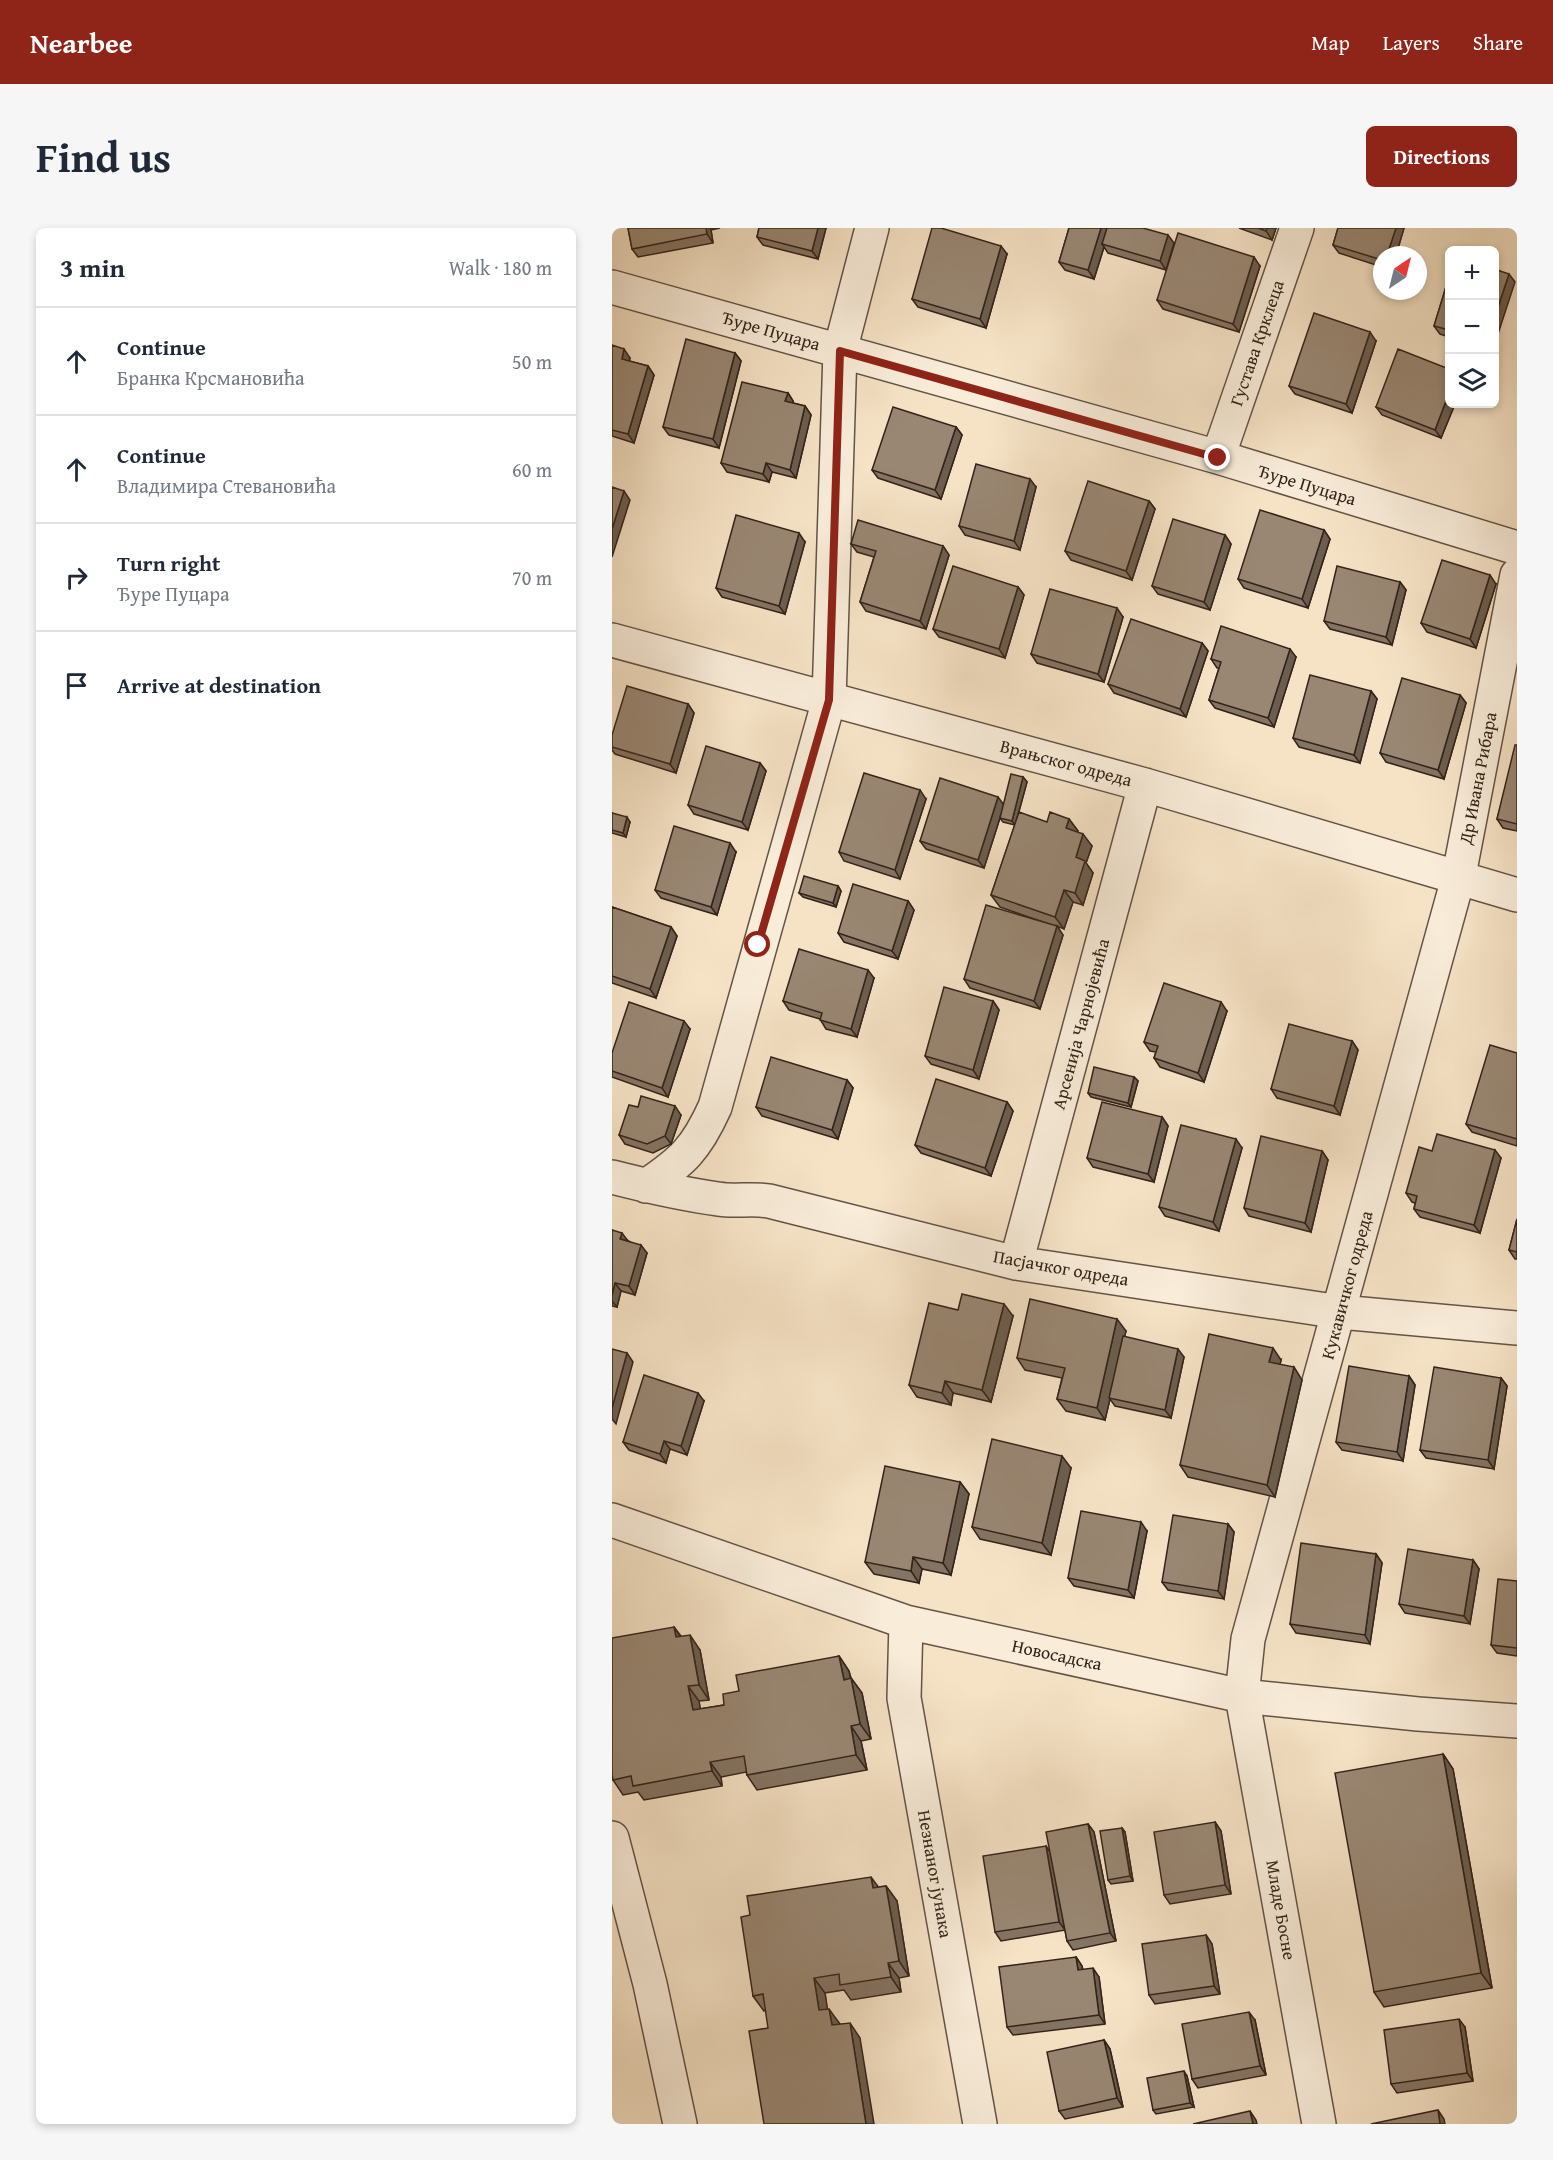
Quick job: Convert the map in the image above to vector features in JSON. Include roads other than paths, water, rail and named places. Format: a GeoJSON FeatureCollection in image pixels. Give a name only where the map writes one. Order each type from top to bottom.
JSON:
{"type":"FeatureCollection","features":[{"type":"Feature","properties":{"kind":"street"},"geometry":{"type":"LineString","coordinates":[[646,1186],[688,1155],[702,1135],[715,1107],[829,700],[840,351],[872,228]]}},
{"type":"Feature","properties":{"kind":"street","name":"Густава Крклеца"},"geometry":{"type":"LineString","coordinates":[[1218,458],[1297,228]]}},
{"type":"Feature","properties":{"kind":"street","name":"Ђуре Пуцара"},"geometry":{"type":"LineString","coordinates":[[612,287],[1218,458],[1517,548]]}},
{"type":"Feature","properties":{"kind":"street","name":"Др Ивана Рибара"},"geometry":{"type":"LineString","coordinates":[[1459,875],[1517,575]]}},
{"type":"Feature","properties":{"kind":"street","name":"Врањског одреда"},"geometry":{"type":"LineString","coordinates":[[612,640],[1145,785],[1459,875],[1517,895]]}},
{"type":"Feature","properties":{"kind":"street","name":"Арсенија Чарнојевића"},"geometry":{"type":"LineString","coordinates":[[1016,1263],[1145,785]]}},
{"type":"Feature","properties":{"kind":"street","name":"Кукавичког одреда"},"geometry":{"type":"LineString","coordinates":[[1242,1695],[1248,1638],[1459,875]]}},
{"type":"Feature","properties":{"kind":"street","name":"Пасјачког одреда"},"geometry":{"type":"LineString","coordinates":[[612,1177],[721,1200],[748,1198],[770,1201],[1016,1263],[1340,1312],[1517,1328]]}},
{"type":"Feature","properties":{"kind":"street","name":"Новосадска"},"geometry":{"type":"LineString","coordinates":[[612,1520],[906,1622],[1242,1695],[1418,1714],[1517,1720]]}},
{"type":"Feature","properties":{"kind":"street","name":"Незнаног јунака"},"geometry":{"type":"LineString","coordinates":[[906,1622],[904,1698],[980,2124]]}},
{"type":"Feature","properties":{"kind":"street","name":"Младе Босне"},"geometry":{"type":"LineString","coordinates":[[1242,1695],[1319,2124]]}},
{"type":"Feature","properties":{"kind":"street"},"geometry":{"type":"LineString","coordinates":[[612,1838],[650,1984],[680,2124]]}}]}
